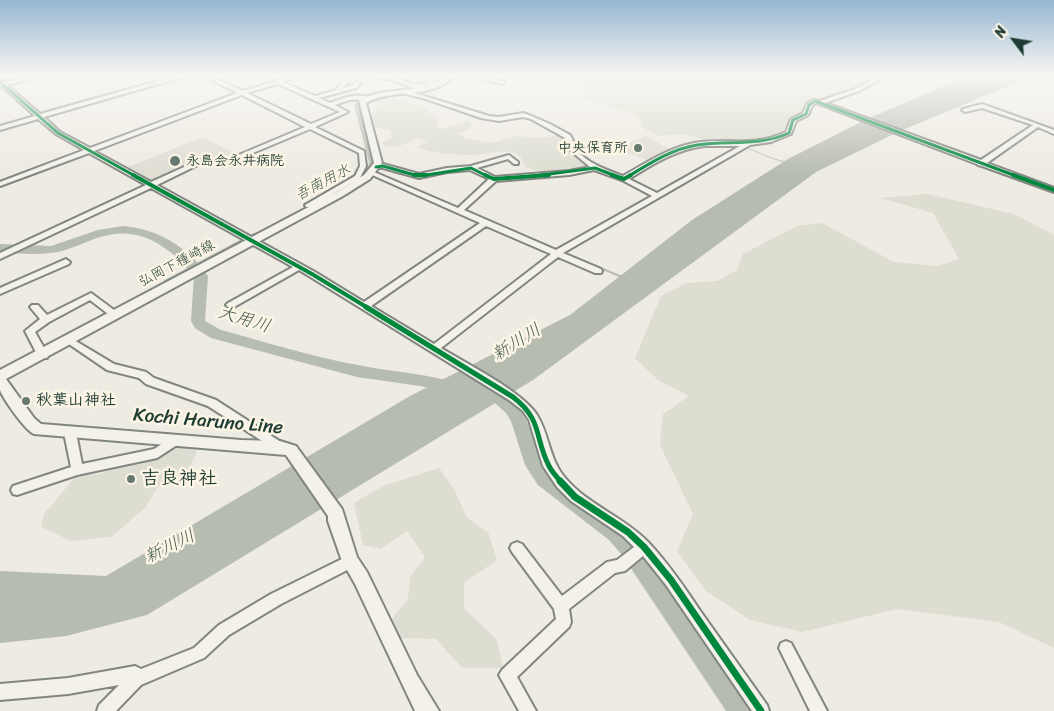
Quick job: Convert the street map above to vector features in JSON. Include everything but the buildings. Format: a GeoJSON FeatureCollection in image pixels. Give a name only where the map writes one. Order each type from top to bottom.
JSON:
{"type":"FeatureCollection","features":[{"type":"Feature","properties":{"kind":"main road"},"geometry":{"type":"LineString","coordinates":[[362,108],[370,128],[371,167]]}},
{"type":"Feature","properties":{"kind":"main road","name":"弘岡下種崎線"},"geometry":{"type":"LineString","coordinates":[[0,378],[114,314],[214,262],[248,239],[313,206],[371,167]]}},
{"type":"Feature","properties":{"kind":"main road","name":"Kochi Haruno Line"},"geometry":{"type":"LineString","coordinates":[[0,378],[34,428],[70,434],[280,447],[291,450],[336,514],[336,521],[350,561],[361,578],[410,682],[423,705],[429,711]]}},
{"type":"Feature","properties":{"kind":"street"},"geometry":{"type":"LineString","coordinates":[[30,108],[58,133],[299,267],[513,397],[527,408],[534,419],[549,466],[561,483],[574,497],[628,532],[640,549],[671,580],[761,711]]}},
{"type":"Feature","properties":{"kind":"street"},"geometry":{"type":"LineString","coordinates":[[0,128],[67,108]]}},
{"type":"Feature","properties":{"kind":"street"},"geometry":{"type":"LineString","coordinates":[[0,184],[204,108]]}},
{"type":"Feature","properties":{"kind":"street"},"geometry":{"type":"LineString","coordinates":[[276,108],[362,152],[371,167],[462,209],[484,223],[560,251],[598,270]]}},
{"type":"Feature","properties":{"kind":"street"},"geometry":{"type":"LineString","coordinates":[[0,256],[206,160],[220,165],[310,125],[345,112],[337,108]]}},
{"type":"Feature","properties":{"kind":"street"},"geometry":{"type":"LineString","coordinates":[[451,108],[505,120],[511,116],[520,115],[537,118],[548,127],[564,133],[572,141],[573,150],[595,168],[624,179],[658,196]]}},
{"type":"Feature","properties":{"kind":"street"},"geometry":{"type":"LineString","coordinates":[[624,179],[660,158],[698,146],[747,144],[782,137],[789,133],[793,120],[806,114],[809,108]]}},
{"type":"Feature","properties":{"kind":"street"},"geometry":{"type":"LineString","coordinates":[[836,108],[980,164],[1054,190]]}},
{"type":"Feature","properties":{"kind":"street"},"geometry":{"type":"LineString","coordinates":[[965,110],[973,108]]}},
{"type":"Feature","properties":{"kind":"street"},"geometry":{"type":"LineString","coordinates":[[988,108],[1054,132]]}},
{"type":"Feature","properties":{"kind":"street"},"geometry":{"type":"LineString","coordinates":[[980,164],[1038,125]]}},
{"type":"Feature","properties":{"kind":"street"},"geometry":{"type":"LineString","coordinates":[[434,349],[560,251],[747,144]]}},
{"type":"Feature","properties":{"kind":"street"},"geometry":{"type":"LineString","coordinates":[[371,167],[383,166],[419,176],[447,170],[471,168],[509,157],[516,163]]}},
{"type":"Feature","properties":{"kind":"street"},"geometry":{"type":"LineString","coordinates":[[471,168],[494,179],[569,174],[595,168]]}},
{"type":"Feature","properties":{"kind":"street"},"geometry":{"type":"LineString","coordinates":[[462,209],[494,179]]}},
{"type":"Feature","properties":{"kind":"street"},"geometry":{"type":"LineString","coordinates":[[365,306],[484,223]]}},
{"type":"Feature","properties":{"kind":"street"},"geometry":{"type":"LineString","coordinates":[[0,291],[66,262]]}},
{"type":"Feature","properties":{"kind":"street"},"geometry":{"type":"LineString","coordinates":[[231,305],[299,267]]}},
{"type":"Feature","properties":{"kind":"street"},"geometry":{"type":"LineString","coordinates":[[42,354],[30,331],[46,320],[91,296],[114,314]]}},
{"type":"Feature","properties":{"kind":"street"},"geometry":{"type":"LineString","coordinates":[[35,307],[46,320]]}},
{"type":"Feature","properties":{"kind":"street"},"geometry":{"type":"LineString","coordinates":[[69,340],[111,367],[142,375],[150,381],[212,403],[280,447]]}},
{"type":"Feature","properties":{"kind":"street"},"geometry":{"type":"LineString","coordinates":[[70,434],[77,470]]}},
{"type":"Feature","properties":{"kind":"street"},"geometry":{"type":"LineString","coordinates":[[17,490],[77,470],[157,453],[176,440]]}},
{"type":"Feature","properties":{"kind":"street"},"geometry":{"type":"LineString","coordinates":[[516,548],[561,606],[564,622],[507,675],[528,711]]}},
{"type":"Feature","properties":{"kind":"street"},"geometry":{"type":"LineString","coordinates":[[561,606],[612,567],[620,566],[640,549]]}},
{"type":"Feature","properties":{"kind":"street"},"geometry":{"type":"LineString","coordinates":[[105,711],[136,679],[199,653],[224,630],[276,599],[350,561]]}},
{"type":"Feature","properties":{"kind":"street"},"geometry":{"type":"LineString","coordinates":[[786,648],[819,711]]}},
{"type":"Feature","properties":{"kind":"street"},"geometry":{"type":"LineString","coordinates":[[0,692],[51,690],[135,674],[141,677]]}},
{"type":"Feature","properties":{"kind":"shaded area"},"geometry":{"type":"Polygon","coordinates":[[[375,108],[426,108],[429,113],[439,119],[437,126],[442,129],[467,121],[471,122],[470,129],[458,133],[465,138],[492,143],[516,136],[540,138],[562,135],[569,143],[568,149],[586,160],[591,168],[546,174],[526,167],[522,159],[516,154],[509,152],[471,155],[437,152],[417,147],[428,142],[418,138],[400,146],[390,147],[382,143],[392,137],[390,131],[371,126],[370,120],[375,108]]]}},
{"type":"Feature","properties":{"kind":"shaded area"},"geometry":{"type":"Polygon","coordinates":[[[615,108],[807,108],[806,112],[790,117],[786,127],[778,136],[753,142],[720,144],[684,134],[659,136],[641,127],[639,116],[615,108]]]}},
{"type":"Feature","properties":{"kind":"shaded area"},"geometry":{"type":"Polygon","coordinates":[[[646,136],[673,151],[650,161],[615,148],[646,136]]]}},
{"type":"Feature","properties":{"kind":"shaded area"},"geometry":{"type":"Polygon","coordinates":[[[203,137],[238,155],[220,163],[206,158],[155,182],[128,167],[203,137]]]}},
{"type":"Feature","properties":{"kind":"shaded area"},"geometry":{"type":"Polygon","coordinates":[[[927,194],[1014,214],[1054,235],[1054,648],[999,622],[897,609],[802,632],[750,620],[706,591],[677,551],[693,514],[660,445],[663,414],[689,396],[658,380],[635,358],[661,296],[687,283],[717,281],[737,270],[743,254],[797,226],[822,223],[894,262],[938,266],[959,259],[933,213],[881,198],[927,194]]]}},
{"type":"Feature","properties":{"kind":"shaded area"},"geometry":{"type":"Polygon","coordinates":[[[183,445],[197,451],[189,470],[158,487],[145,508],[111,537],[71,541],[41,527],[44,514],[77,475],[100,474],[128,463],[161,456],[183,445]]]}},
{"type":"Feature","properties":{"kind":"shaded area"},"geometry":{"type":"Polygon","coordinates":[[[439,468],[455,491],[467,518],[488,532],[497,560],[464,583],[464,608],[497,640],[503,668],[462,668],[436,639],[399,638],[390,621],[408,599],[410,577],[425,557],[407,531],[381,549],[363,545],[354,503],[383,486],[439,468]]]}},
{"type":"Feature","properties":{"kind":"water","name":"新川川"},"geometry":{"type":"Polygon","coordinates":[[[892,108],[955,108],[900,131],[816,172],[533,380],[147,615],[66,636],[0,643],[0,571],[106,576],[410,396],[570,315],[692,220],[788,159],[892,108]]]}},
{"type":"Feature","properties":{"kind":"waterway","name":"吾南用水"},"geometry":{"type":"LineString","coordinates":[[358,108],[372,162],[371,168],[365,176]]}},
{"type":"Feature","properties":{"kind":"waterway"},"geometry":{"type":"LineString","coordinates":[[667,157],[715,145],[734,145],[787,162]]}},
{"type":"Feature","properties":{"kind":"waterway"},"geometry":{"type":"LineString","coordinates":[[374,172],[383,176]]}},
{"type":"Feature","properties":{"kind":"waterway"},"geometry":{"type":"LineString","coordinates":[[380,175],[622,277]]}},
{"type":"Feature","properties":{"kind":"waterway","name":"大用川"},"geometry":{"type":"LineString","coordinates":[[0,248],[43,250],[64,247],[102,233],[123,229],[149,234],[172,247],[201,276],[198,321],[200,325],[216,334],[357,371],[420,380],[454,388]]}},
{"type":"Feature","properties":{"kind":"waterway","name":"吾南用水"},"geometry":{"type":"LineString","coordinates":[[167,281],[253,235],[267,231]]}},
{"type":"Feature","properties":{"kind":"waterway"},"geometry":{"type":"LineString","coordinates":[[485,387],[512,408],[519,419],[534,465],[544,479],[616,534],[629,548],[740,711]]}},
{"type":"Feature","properties":{"kind":"cycle path"},"geometry":{"type":"LineString","coordinates":[[30,108],[58,133],[312,274],[513,397],[527,408],[534,419],[549,466],[561,483],[575,497],[628,532],[644,547],[671,580],[761,711]]}},
{"type":"Feature","properties":{"kind":"cycle path"},"geometry":{"type":"LineString","coordinates":[[376,167],[383,166],[419,176],[447,170],[471,168],[494,179],[569,173],[595,168],[624,179],[673,152],[694,145],[769,141],[789,133],[793,120],[806,114],[808,108]]}},
{"type":"Feature","properties":{"kind":"cycle path"},"geometry":{"type":"LineString","coordinates":[[834,108],[1054,190]]}},
{"type":"Feature","properties":{"kind":"place","name":"中央保育所"},"geometry":{"type":"Point","coordinates":[638,148]}},
{"type":"Feature","properties":{"kind":"place","name":"永島会永井病院"},"geometry":{"type":"Point","coordinates":[175,161]}},
{"type":"Feature","properties":{"kind":"place","name":"秋葉山神社"},"geometry":{"type":"Point","coordinates":[26,401]}},
{"type":"Feature","properties":{"kind":"place","name":"吉良神社"},"geometry":{"type":"Point","coordinates":[131,479]}}]}
